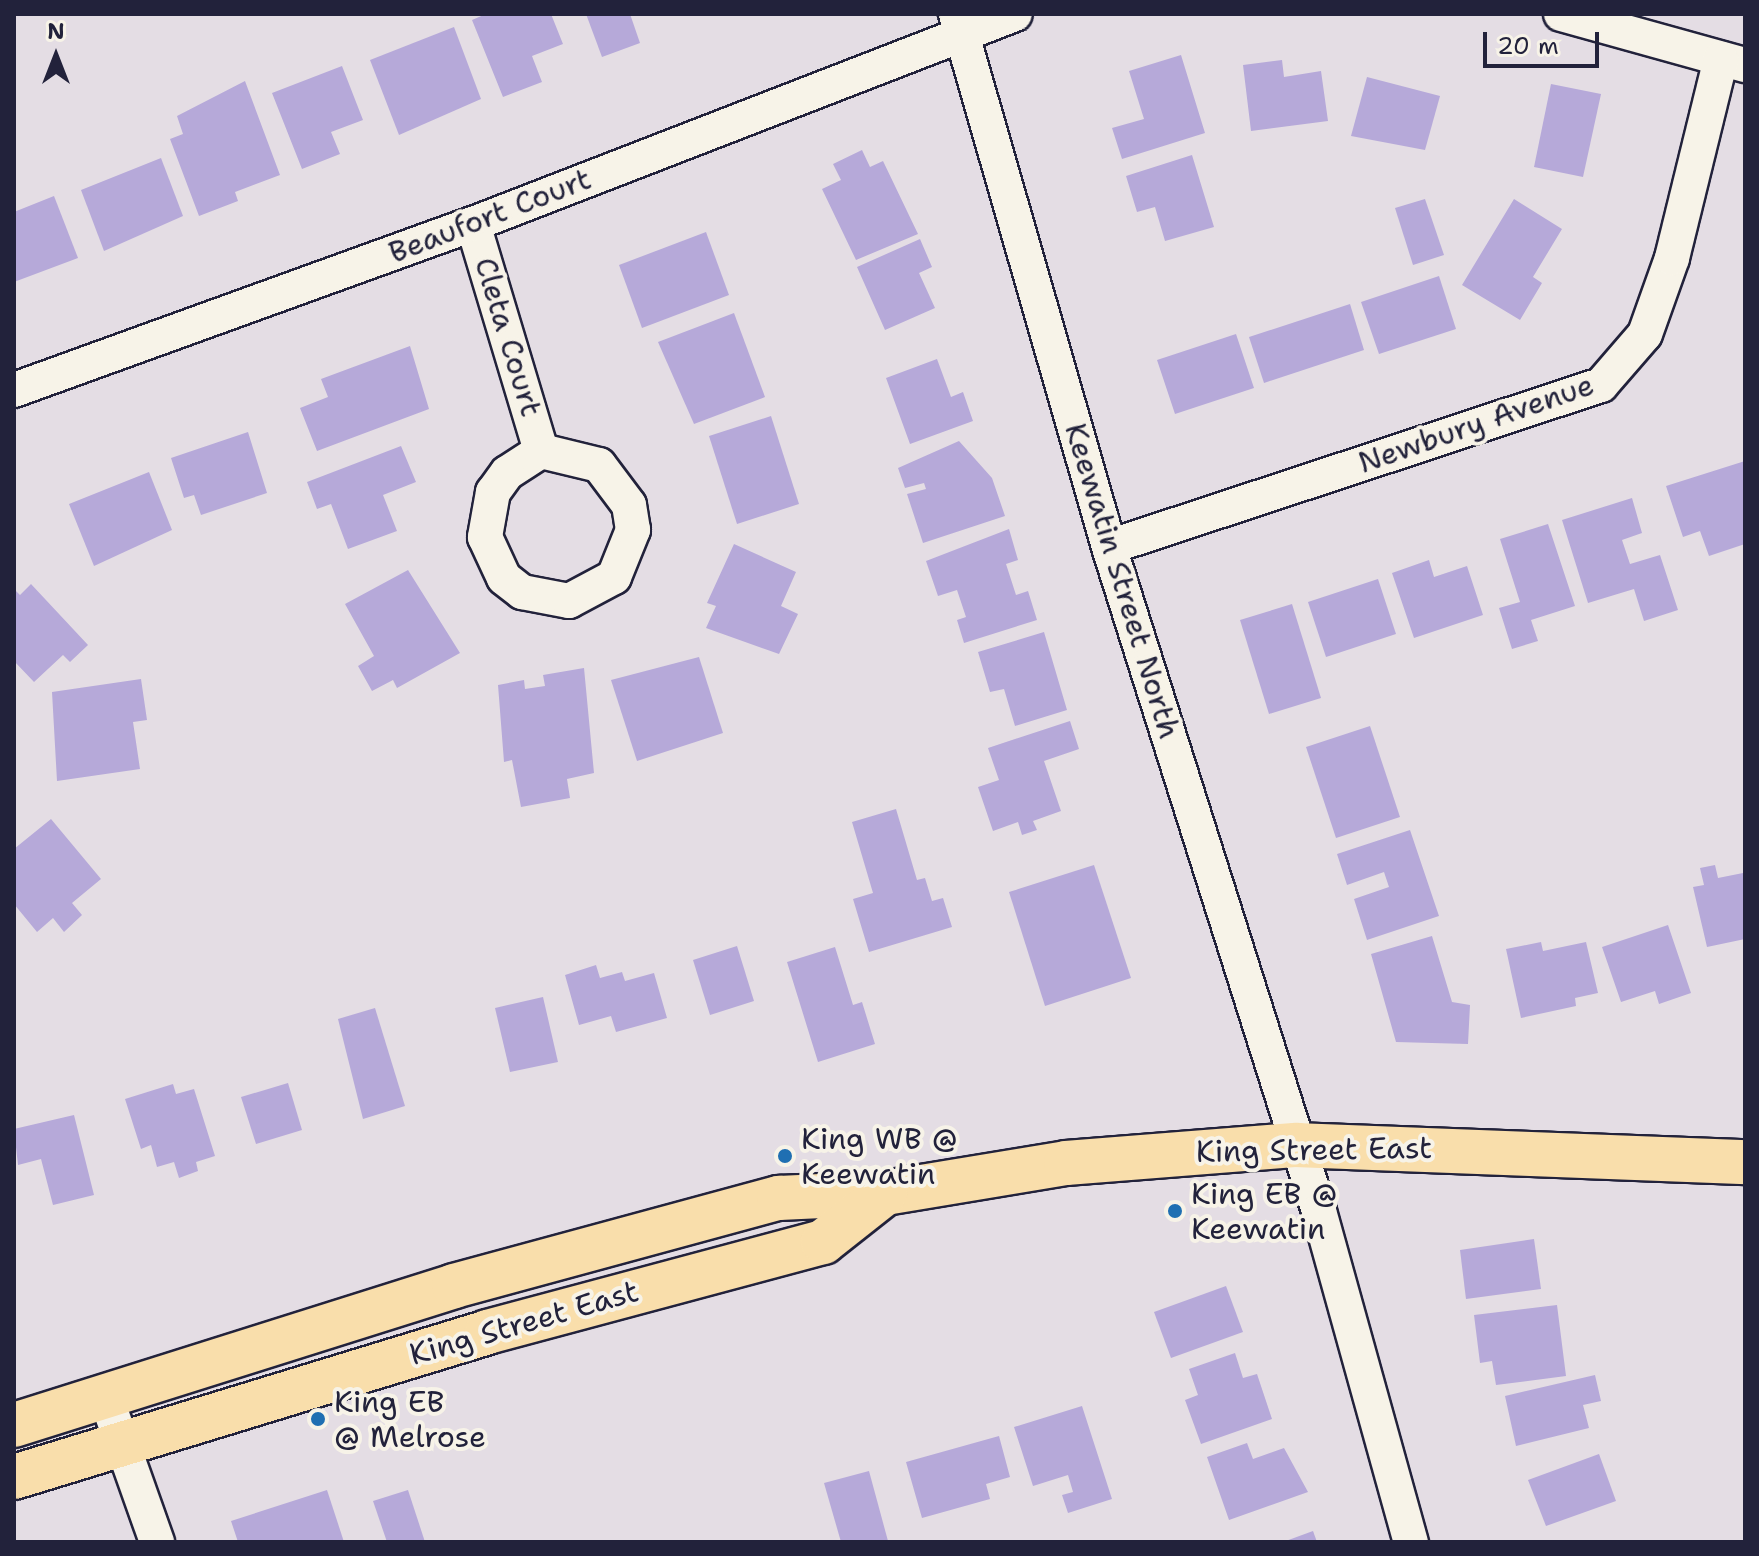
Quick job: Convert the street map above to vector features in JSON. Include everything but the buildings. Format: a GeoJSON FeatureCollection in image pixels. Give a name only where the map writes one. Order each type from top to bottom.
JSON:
{"type":"FeatureCollection","features":[{"type":"Feature","properties":{"kind":"main road","name":"King Street East"},"geometry":{"type":"LineString","coordinates":[[14,1425],[454,1286],[779,1198],[885,1193],[1066,1163],[1297,1145],[1745,1162]]}},
{"type":"Feature","properties":{"kind":"main road","name":"King Street East"},"geometry":{"type":"LineString","coordinates":[[14,1477],[124,1440],[487,1332],[823,1242],[885,1193]]}},
{"type":"Feature","properties":{"kind":"street","name":"Beaufort Court"},"geometry":{"type":"LineString","coordinates":[[14,390],[473,224],[960,23],[1015,14]]}},
{"type":"Feature","properties":{"kind":"street"},"geometry":{"type":"LineString","coordinates":[[1561,14],[1733,62]]}},
{"type":"Feature","properties":{"kind":"street","name":"Keewatin Street North"},"geometry":{"type":"LineString","coordinates":[[960,23],[1109,547],[1297,1145],[1411,1542]]}},
{"type":"Feature","properties":{"kind":"street","name":"Newbury Avenue"},"geometry":{"type":"LineString","coordinates":[[1109,547],[1601,385],[1645,334],[1733,62]]}},
{"type":"Feature","properties":{"kind":"street","name":"Cleta Court"},"geometry":{"type":"LineString","coordinates":[[473,224],[541,451]]}},
{"type":"Feature","properties":{"kind":"street","name":"Cleta Court"},"geometry":{"type":"LineString","coordinates":[[541,451],[599,465],[629,505],[633,530],[614,577],[569,601],[522,592],[504,578],[485,537],[493,492],[507,473],[541,451]]}},
{"type":"Feature","properties":{"kind":"street"},"geometry":{"type":"LineString","coordinates":[[105,1395],[124,1440],[157,1542]]}},
{"type":"Feature","properties":{"kind":"place","name":"King WB @ Keewatin"},"geometry":{"type":"Point","coordinates":[785,1156]}},
{"type":"Feature","properties":{"kind":"place","name":"King EB @ Keewatin"},"geometry":{"type":"Point","coordinates":[1175,1211]}},
{"type":"Feature","properties":{"kind":"place","name":"King EB @ Melrose"},"geometry":{"type":"Point","coordinates":[318,1419]}}]}
